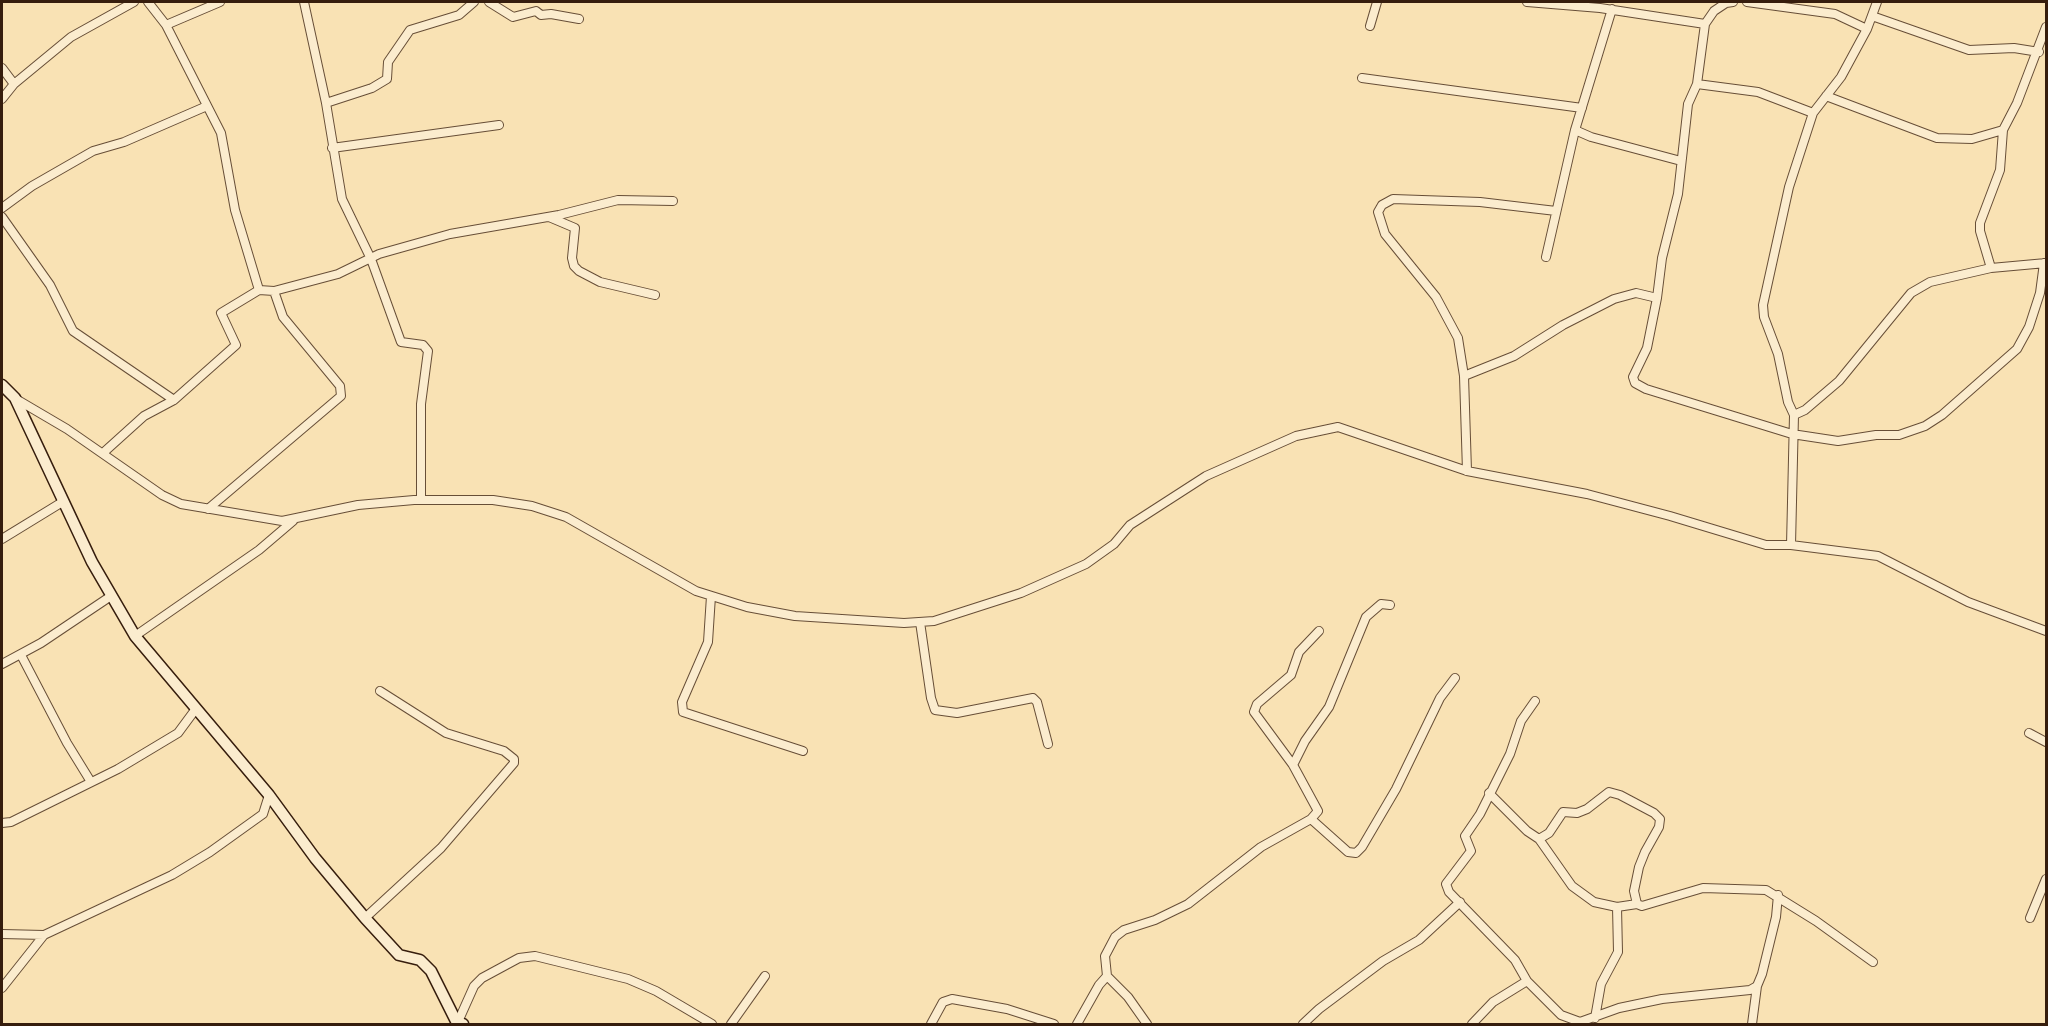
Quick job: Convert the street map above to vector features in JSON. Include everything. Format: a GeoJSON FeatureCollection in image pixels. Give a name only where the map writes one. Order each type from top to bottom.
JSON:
{"type":"FeatureCollection","features":[{"type":"Feature","properties":{"kind":"street"},"geometry":{"type":"LineString","coordinates":[[2,99],[14,84],[71,37],[134,2]]}},
{"type":"Feature","properties":{"kind":"street"},"geometry":{"type":"LineString","coordinates":[[148,2],[166,25],[221,133],[235,210],[259,290]]}},
{"type":"Feature","properties":{"kind":"street"},"geometry":{"type":"LineString","coordinates":[[166,25],[220,2]]}},
{"type":"Feature","properties":{"kind":"street"},"geometry":{"type":"LineString","coordinates":[[304,2],[326,103],[342,199],[371,259],[401,342],[423,345],[428,351],[421,404],[421,500]]}},
{"type":"Feature","properties":{"kind":"street"},"geometry":{"type":"LineString","coordinates":[[326,103],[372,87],[387,79],[388,62],[410,30],[459,15],[474,2]]}},
{"type":"Feature","properties":{"kind":"street"},"geometry":{"type":"LineString","coordinates":[[489,2],[513,17],[536,11],[542,15],[550,14],[579,19]]}},
{"type":"Feature","properties":{"kind":"street"},"geometry":{"type":"LineString","coordinates":[[1370,26],[1377,2]]}},
{"type":"Feature","properties":{"kind":"street"},"geometry":{"type":"LineString","coordinates":[[1527,2],[1612,9],[1706,24]]}},
{"type":"Feature","properties":{"kind":"street"},"geometry":{"type":"LineString","coordinates":[[1733,2],[1726,3],[1714,11],[1706,24],[1697,84],[1688,104],[1678,194],[1662,258],[1658,298],[1647,348],[1633,377],[1635,383],[1646,389],[1792,434],[1838,441],[1876,435],[1899,435],[1925,426],[1942,415],[2017,349],[2029,327],[2040,293],[2045,263],[1991,268],[1930,282],[1911,293],[1839,381],[1794,415]]}},
{"type":"Feature","properties":{"kind":"street"},"geometry":{"type":"LineString","coordinates":[[1747,2],[1835,14],[1867,29]]}},
{"type":"Feature","properties":{"kind":"street"},"geometry":{"type":"LineString","coordinates":[[1791,545],[1794,415],[1788,402],[1778,354],[1764,317],[1763,305],[1789,187],[1813,113],[1841,77],[1867,29],[1877,2]]}},
{"type":"Feature","properties":{"kind":"street"},"geometry":{"type":"LineString","coordinates":[[1546,257],[1575,130],[1612,9]]}},
{"type":"Feature","properties":{"kind":"street"},"geometry":{"type":"LineString","coordinates":[[1872,16],[1969,50],[2014,48],[2039,52]]}},
{"type":"Feature","properties":{"kind":"street"},"geometry":{"type":"LineString","coordinates":[[1991,268],[1980,228],[2001,170],[2003,130],[2039,52],[2046,27]]}},
{"type":"Feature","properties":{"kind":"street"},"geometry":{"type":"LineString","coordinates":[[2,68],[14,84]]}},
{"type":"Feature","properties":{"kind":"street"},"geometry":{"type":"LineString","coordinates":[[1362,78],[1582,108]]}},
{"type":"Feature","properties":{"kind":"street"},"geometry":{"type":"LineString","coordinates":[[1697,84],[1758,92],[1813,113]]}},
{"type":"Feature","properties":{"kind":"street"},"geometry":{"type":"LineString","coordinates":[[1826,96],[1938,138],[1972,139],[2003,130]]}},
{"type":"Feature","properties":{"kind":"street"},"geometry":{"type":"LineString","coordinates":[[2,208],[32,186],[93,151],[124,142],[207,106]]}},
{"type":"Feature","properties":{"kind":"street"},"geometry":{"type":"LineString","coordinates":[[332,148],[500,125]]}},
{"type":"Feature","properties":{"kind":"street"},"geometry":{"type":"LineString","coordinates":[[1575,130],[1682,161]]}},
{"type":"Feature","properties":{"kind":"street"},"geometry":{"type":"LineString","coordinates":[[1467,471],[1464,376],[1458,338],[1454,327],[1426,283],[1384,234],[1378,219],[1382,205],[1393,199],[1480,202],[1556,211]]}},
{"type":"Feature","properties":{"kind":"street"},"geometry":{"type":"LineString","coordinates":[[102,453],[144,416],[174,400],[236,345],[221,313],[259,290],[274,291],[338,274],[371,259],[450,234],[548,217],[618,200],[673,201]]}},
{"type":"Feature","properties":{"kind":"street"},"geometry":{"type":"LineString","coordinates":[[2,217],[50,285],[73,331],[174,400]]}},
{"type":"Feature","properties":{"kind":"street"},"geometry":{"type":"LineString","coordinates":[[548,217],[575,228],[572,258],[574,266],[579,271],[600,282],[655,295]]}},
{"type":"Feature","properties":{"kind":"street"},"geometry":{"type":"LineString","coordinates":[[207,509],[341,396],[341,389],[284,317],[274,291]]}},
{"type":"Feature","properties":{"kind":"street"},"geometry":{"type":"LineString","coordinates":[[1464,376],[1514,356],[1563,324],[1614,299],[1636,293],[1658,298]]}},
{"type":"Feature","properties":{"kind":"street"},"geometry":{"type":"LineString","coordinates":[[2,385],[15,398],[102,453],[162,495],[181,504],[292,521],[358,505],[421,500],[493,500],[532,506],[566,517],[696,591],[747,607],[795,616],[934,621],[1021,593],[1086,564],[1114,544],[1130,525],[1206,476],[1296,436],[1338,427],[1467,471],[1587,494],[1766,545],[1791,545],[1878,556],[1968,602],[2046,631]]}},
{"type":"Feature","properties":{"kind":"street"},"geometry":{"type":"LineString","coordinates":[[15,398],[111,596],[135,636],[195,710],[269,795],[315,858],[365,918],[399,955],[420,960],[431,971],[459,1024]]}},
{"type":"Feature","properties":{"kind":"street"},"geometry":{"type":"LineString","coordinates":[[2,539],[64,501]]}},
{"type":"Feature","properties":{"kind":"street"},"geometry":{"type":"LineString","coordinates":[[135,636],[259,550],[292,521]]}},
{"type":"Feature","properties":{"kind":"street"},"geometry":{"type":"LineString","coordinates":[[2,664],[21,655],[111,596]]}},
{"type":"Feature","properties":{"kind":"street"},"geometry":{"type":"LineString","coordinates":[[711,596],[708,642],[682,702],[683,712],[803,751]]}},
{"type":"Feature","properties":{"kind":"street"},"geometry":{"type":"LineString","coordinates":[[1293,765],[1305,741],[1329,706],[1366,617],[1381,604],[1390,605]]}},
{"type":"Feature","properties":{"kind":"street"},"geometry":{"type":"LineString","coordinates":[[920,622],[931,698],[935,710],[957,713],[1033,698],[1037,702],[1048,744]]}},
{"type":"Feature","properties":{"kind":"street"},"geometry":{"type":"LineString","coordinates":[[1147,1024],[1128,998],[1107,976],[1106,956],[1115,937],[1124,930],[1155,920],[1188,904],[1262,847],[1311,819],[1318,811],[1293,765],[1254,712],[1257,704],[1292,675],[1299,652],[1318,632]]}},
{"type":"Feature","properties":{"kind":"street"},"geometry":{"type":"LineString","coordinates":[[21,655],[67,743],[92,782]]}},
{"type":"Feature","properties":{"kind":"street"},"geometry":{"type":"LineString","coordinates":[[1311,819],[1348,852],[1356,853],[1362,847],[1396,789],[1440,698],[1455,678]]}},
{"type":"Feature","properties":{"kind":"street"},"geometry":{"type":"LineString","coordinates":[[365,918],[441,848],[514,763],[514,759],[504,751],[446,733],[380,691]]}},
{"type":"Feature","properties":{"kind":"street"},"geometry":{"type":"LineString","coordinates":[[1535,701],[1521,721],[1510,754],[1465,836],[1471,851],[1446,887],[1515,960],[1527,981],[1569,1020],[1580,1022],[1619,1008],[1649,1001],[1750,990],[1757,986]]}},
{"type":"Feature","properties":{"kind":"street"},"geometry":{"type":"LineString","coordinates":[[2,823],[11,822],[92,782],[178,733],[195,710]]}},
{"type":"Feature","properties":{"kind":"street"},"geometry":{"type":"LineString","coordinates":[[2029,733],[2046,742]]}},
{"type":"Feature","properties":{"kind":"street"},"geometry":{"type":"LineString","coordinates":[[1539,838],[1549,833],[1563,812],[1577,813],[1587,809],[1609,792],[1620,795],[1654,813],[1660,819],[1659,827],[1644,852],[1639,867],[1634,891],[1637,904]]}},
{"type":"Feature","properties":{"kind":"street"},"geometry":{"type":"LineString","coordinates":[[1489,793],[1527,831],[1539,838],[1572,886],[1594,902],[1617,907],[1637,904],[1642,906],[1703,888],[1766,890],[1778,895],[1873,962]]}},
{"type":"Feature","properties":{"kind":"street"},"geometry":{"type":"LineString","coordinates":[[2,934],[44,935],[172,875],[210,852],[263,814],[269,795]]}},
{"type":"Feature","properties":{"kind":"street"},"geometry":{"type":"LineString","coordinates":[[2030,918],[2046,879]]}},
{"type":"Feature","properties":{"kind":"street"},"geometry":{"type":"LineString","coordinates":[[1752,1024],[1757,986],[1776,917],[1778,895]]}},
{"type":"Feature","properties":{"kind":"street"},"geometry":{"type":"LineString","coordinates":[[1303,1024],[1319,1009],[1383,961],[1419,940],[1460,902]]}},
{"type":"Feature","properties":{"kind":"street"},"geometry":{"type":"LineString","coordinates":[[1595,1018],[1600,984],[1615,960],[1619,947],[1617,907]]}},
{"type":"Feature","properties":{"kind":"street"},"geometry":{"type":"LineString","coordinates":[[2,988],[44,935]]}},
{"type":"Feature","properties":{"kind":"street"},"geometry":{"type":"LineString","coordinates":[[459,1024],[474,986],[482,978],[519,958],[535,956],[628,979],[656,991],[712,1024]]}},
{"type":"Feature","properties":{"kind":"street"},"geometry":{"type":"LineString","coordinates":[[731,1024],[765,976]]}},
{"type":"Feature","properties":{"kind":"street"},"geometry":{"type":"LineString","coordinates":[[1077,1024],[1107,976]]}},
{"type":"Feature","properties":{"kind":"street"},"geometry":{"type":"LineString","coordinates":[[1472,1024],[1493,1002],[1527,981]]}},
{"type":"Feature","properties":{"kind":"street"},"geometry":{"type":"LineString","coordinates":[[931,1024],[943,1002],[952,999],[1007,1009],[1054,1024]]}}]}
